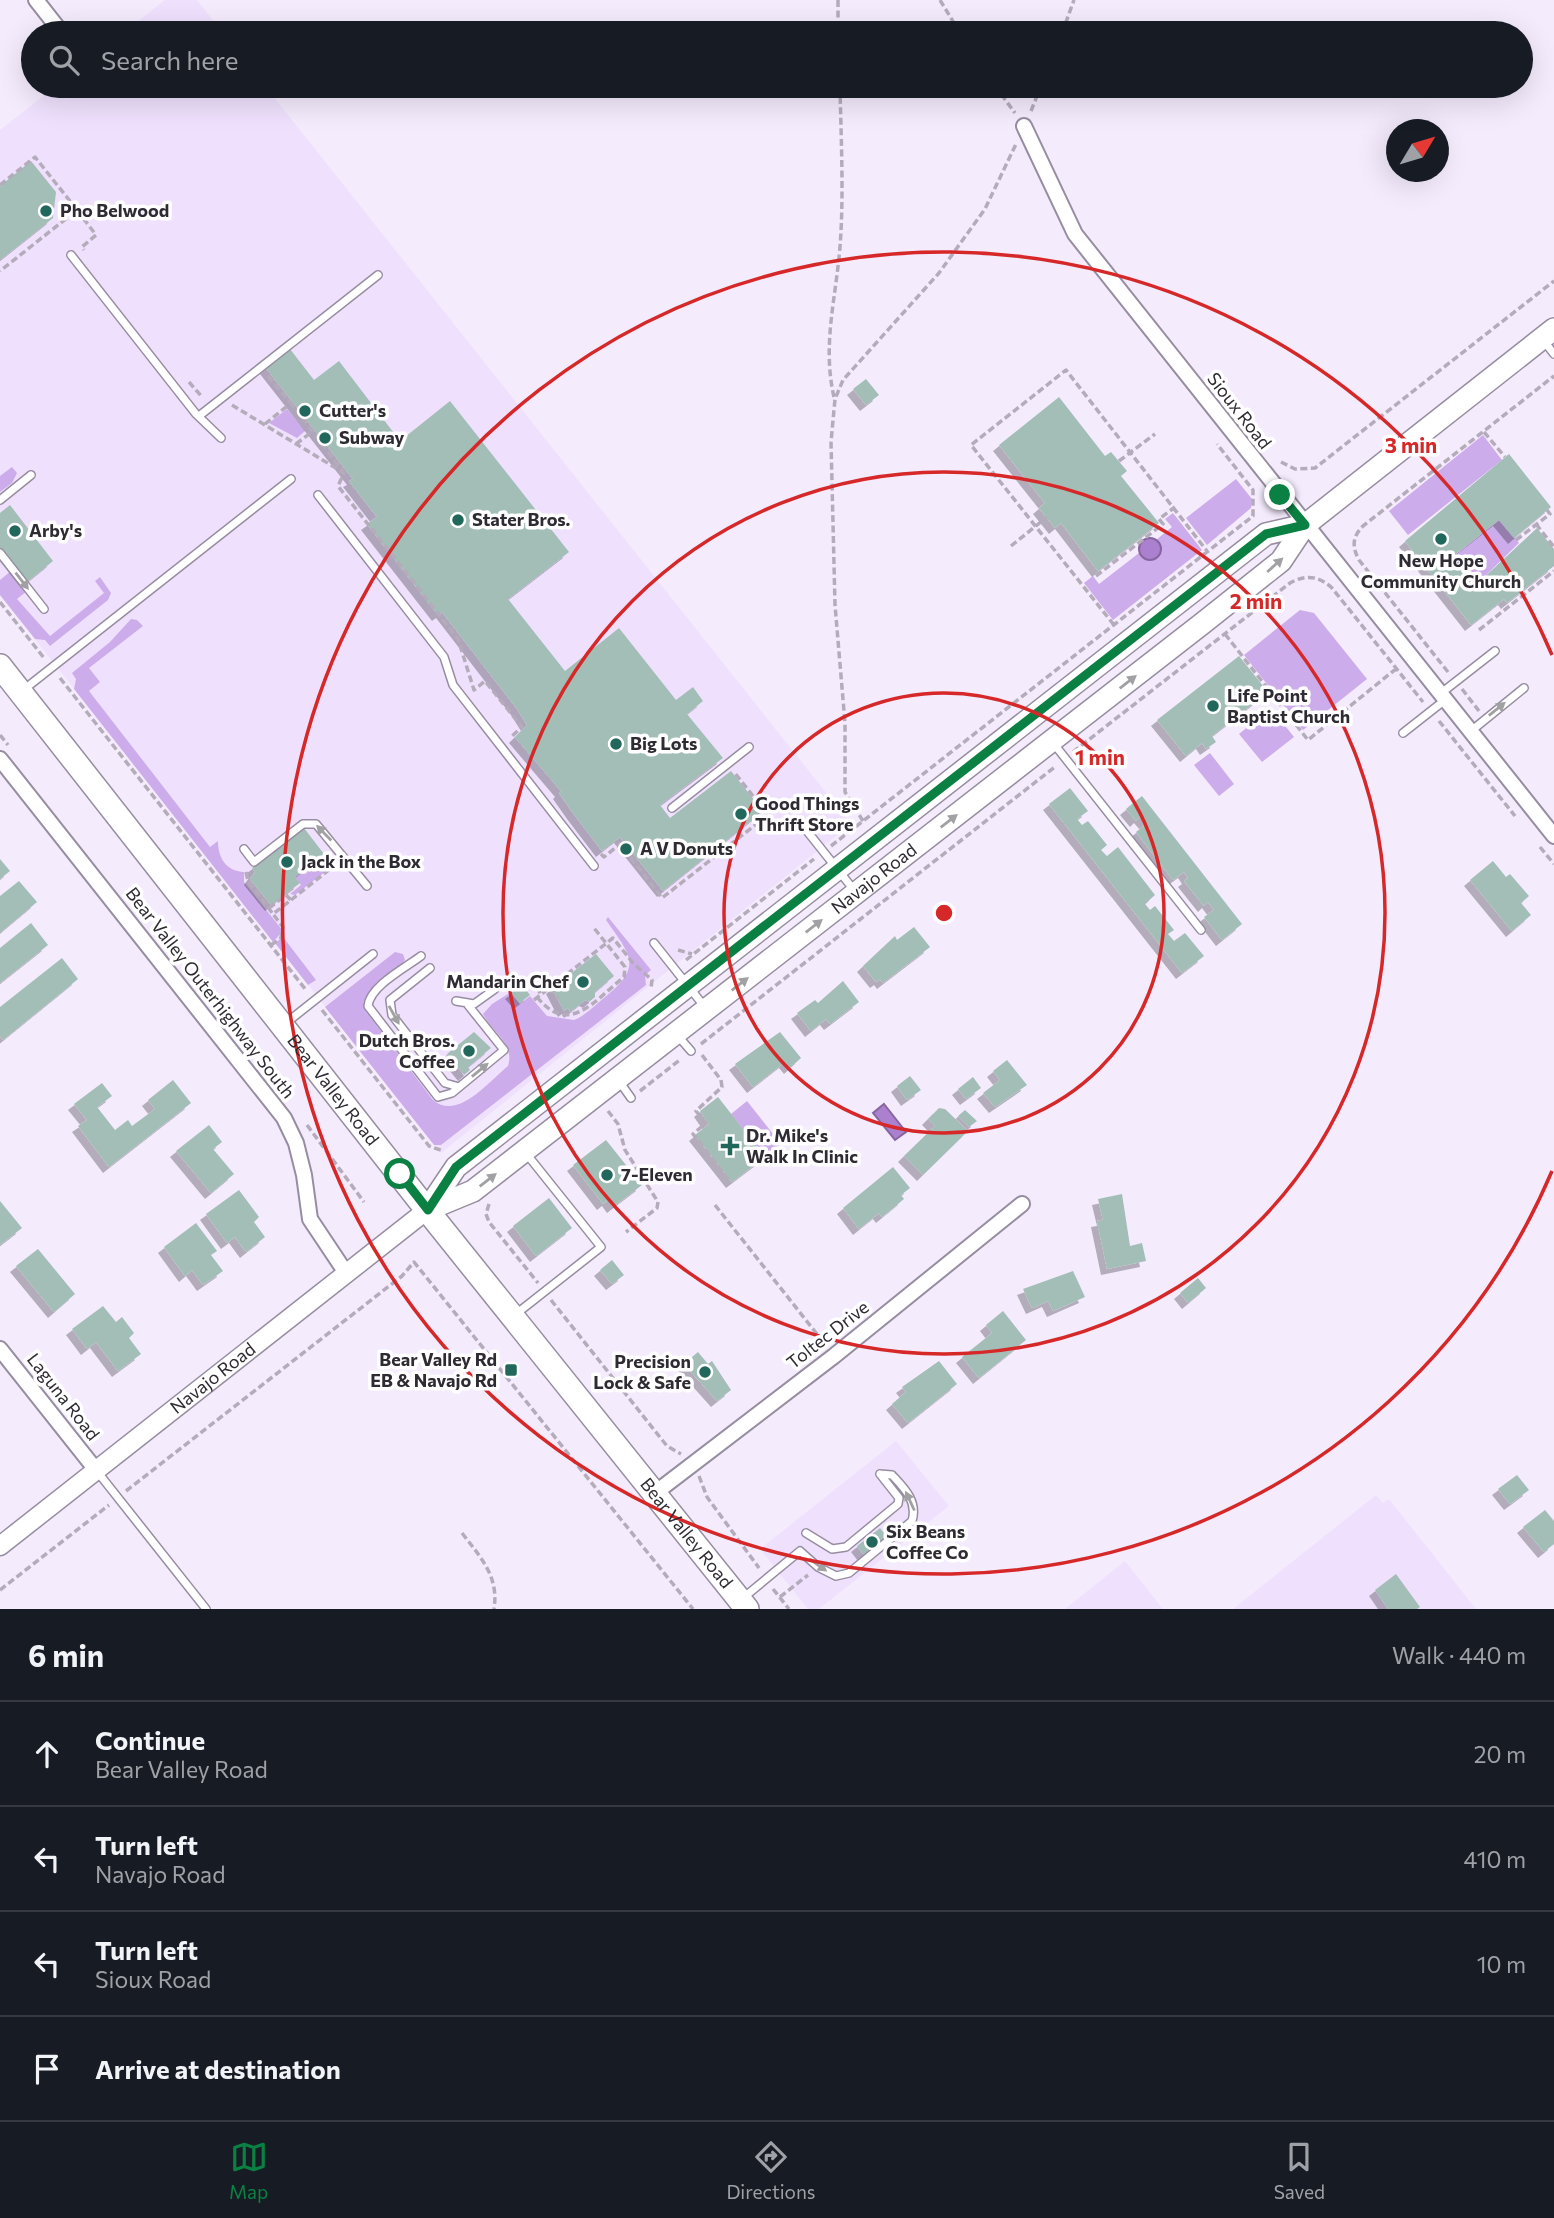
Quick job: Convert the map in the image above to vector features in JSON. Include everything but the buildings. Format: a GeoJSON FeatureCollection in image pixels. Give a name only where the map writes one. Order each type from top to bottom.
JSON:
{"type":"FeatureCollection","features":[{"type":"Feature","properties":{"kind":"main road","name":"Navajo Road"},"geometry":{"type":"LineString","coordinates":[[428,1210],[473,1191],[525,1152],[1281,561],[1305,525],[1550,340]]}},
{"type":"Feature","properties":{"kind":"main road","name":"Navajo Road"},"geometry":{"type":"LineString","coordinates":[[428,1210],[456,1167],[837,869],[1266,534],[1305,525]]}},
{"type":"Feature","properties":{"kind":"main road","name":"Bear Valley Road"},"geometry":{"type":"LineString","coordinates":[[0,666],[743,1605]]}},
{"type":"Feature","properties":{"kind":"street"},"geometry":{"type":"LineString","coordinates":[[36,0],[53,21]]}},
{"type":"Feature","properties":{"kind":"street","name":"Sioux Road"},"geometry":{"type":"LineString","coordinates":[[1024,126],[1075,234],[1554,836]]}},
{"type":"Feature","properties":{"kind":"street","name":"Bear Valley Outerhighway South"},"geometry":{"type":"LineString","coordinates":[[0,759],[284,1118],[296,1143],[310,1219],[346,1273]]}},
{"type":"Feature","properties":{"kind":"street"},"geometry":{"type":"LineString","coordinates":[[0,785],[13,775]]}},
{"type":"Feature","properties":{"kind":"street","name":"Toltec Drive"},"geometry":{"type":"LineString","coordinates":[[655,1493],[834,1356],[1022,1204]]}},
{"type":"Feature","properties":{"kind":"street","name":"Navajo Road"},"geometry":{"type":"LineString","coordinates":[[0,1546],[428,1210]]}},
{"type":"Feature","properties":{"kind":"street","name":"Laguna Road"},"geometry":{"type":"LineString","coordinates":[[0,1349],[96,1470]]}},
{"type":"Feature","properties":{"kind":"lane"},"geometry":{"type":"LineString","coordinates":[[71,255],[199,416],[221,438]]}},
{"type":"Feature","properties":{"kind":"lane"},"geometry":{"type":"LineString","coordinates":[[199,416],[378,275]]}},
{"type":"Feature","properties":{"kind":"lane"},"geometry":{"type":"LineString","coordinates":[[0,500],[31,475]]}},
{"type":"Feature","properties":{"kind":"lane"},"geometry":{"type":"LineString","coordinates":[[21,692],[291,479]]}},
{"type":"Feature","properties":{"kind":"lane"},"geometry":{"type":"LineString","coordinates":[[318,495],[444,657],[453,685],[594,866]]}},
{"type":"Feature","properties":{"kind":"lane"},"geometry":{"type":"LineString","coordinates":[[0,553],[44,609]]}},
{"type":"Feature","properties":{"kind":"lane"},"geometry":{"type":"LineString","coordinates":[[1403,733],[1431,711],[1456,682],[1494,651]]}},
{"type":"Feature","properties":{"kind":"lane"},"geometry":{"type":"LineString","coordinates":[[1470,731],[1524,688]]}},
{"type":"Feature","properties":{"kind":"lane"},"geometry":{"type":"LineString","coordinates":[[1052,741],[1201,930]]}},
{"type":"Feature","properties":{"kind":"lane"},"geometry":{"type":"LineString","coordinates":[[672,808],[749,747]]}},
{"type":"Feature","properties":{"kind":"lane"},"geometry":{"type":"LineString","coordinates":[[244,849],[254,863],[303,824],[316,824],[367,886]]}},
{"type":"Feature","properties":{"kind":"lane"},"geometry":{"type":"LineString","coordinates":[[803,826],[856,893]]}},
{"type":"Feature","properties":{"kind":"lane"},"geometry":{"type":"LineString","coordinates":[[654,943],[707,1009]]}},
{"type":"Feature","properties":{"kind":"lane"},"geometry":{"type":"LineString","coordinates":[[283,1026],[373,954]]}},
{"type":"Feature","properties":{"kind":"lane"},"geometry":{"type":"LineString","coordinates":[[421,956],[375,991],[369,998],[368,1006],[431,1091],[439,1097],[459,1087],[504,1050],[468,1005],[456,1001]]}},
{"type":"Feature","properties":{"kind":"lane"},"geometry":{"type":"LineString","coordinates":[[430,968],[390,1000],[388,1005],[392,1015],[445,1083],[459,1087]]}},
{"type":"Feature","properties":{"kind":"lane"},"geometry":{"type":"LineString","coordinates":[[468,1005],[495,989]]}},
{"type":"Feature","properties":{"kind":"lane"},"geometry":{"type":"LineString","coordinates":[[676,1033],[691,1051]]}},
{"type":"Feature","properties":{"kind":"lane"},"geometry":{"type":"LineString","coordinates":[[618,1079],[631,1098]]}},
{"type":"Feature","properties":{"kind":"lane"},"geometry":{"type":"LineString","coordinates":[[513,1316],[601,1247],[525,1152]]}},
{"type":"Feature","properties":{"kind":"lane"},"geometry":{"type":"LineString","coordinates":[[96,1470],[206,1609]]}},
{"type":"Feature","properties":{"kind":"lane"},"geometry":{"type":"LineString","coordinates":[[743,1605],[766,1578],[800,1551],[836,1577],[849,1573],[912,1521],[915,1512],[910,1496],[891,1475],[880,1474],[899,1498],[898,1504],[846,1547],[832,1549],[806,1533]]}},
{"type":"Feature","properties":{"kind":"path"},"geometry":{"type":"LineString","coordinates":[[838,0],[838,21]]}},
{"type":"Feature","properties":{"kind":"path"},"geometry":{"type":"LineString","coordinates":[[940,0],[953,21]]}},
{"type":"Feature","properties":{"kind":"path"},"geometry":{"type":"LineString","coordinates":[[1066,21],[1074,0]]}},
{"type":"Feature","properties":{"kind":"path"},"geometry":{"type":"LineString","coordinates":[[835,399],[831,381],[831,302],[840,250],[840,98]]}},
{"type":"Feature","properties":{"kind":"path"},"geometry":{"type":"LineString","coordinates":[[1004,98],[1024,126]]}},
{"type":"Feature","properties":{"kind":"path"},"geometry":{"type":"LineString","coordinates":[[863,821],[845,792],[845,723],[833,550],[831,442],[835,399],[843,380],[939,272],[985,209],[1036,98]]}},
{"type":"Feature","properties":{"kind":"path"},"geometry":{"type":"LineString","coordinates":[[0,185],[35,157],[96,235],[82,247],[90,257]]}},
{"type":"Feature","properties":{"kind":"path"},"geometry":{"type":"LineString","coordinates":[[0,271],[77,210]]}},
{"type":"Feature","properties":{"kind":"path"},"geometry":{"type":"LineString","coordinates":[[1281,462],[1295,469],[1315,468],[1554,281]]}},
{"type":"Feature","properties":{"kind":"path"},"geometry":{"type":"LineString","coordinates":[[261,367],[344,473]]}},
{"type":"Feature","properties":{"kind":"path"},"geometry":{"type":"LineString","coordinates":[[1114,625],[971,445],[1066,370],[1207,551]]}},
{"type":"Feature","properties":{"kind":"path"},"geometry":{"type":"LineString","coordinates":[[181,372],[206,404],[216,396],[344,473]]}},
{"type":"Feature","properties":{"kind":"path"},"geometry":{"type":"LineString","coordinates":[[1485,719],[1359,560],[1354,542],[1363,526],[1554,376]]}},
{"type":"Feature","properties":{"kind":"path"},"geometry":{"type":"LineString","coordinates":[[264,425],[291,403]]}},
{"type":"Feature","properties":{"kind":"path"},"geometry":{"type":"LineString","coordinates":[[296,444],[313,431]]}},
{"type":"Feature","properties":{"kind":"path"},"geometry":{"type":"LineString","coordinates":[[1484,431],[1505,457]]}},
{"type":"Feature","properties":{"kind":"path"},"geometry":{"type":"LineString","coordinates":[[1119,461],[1154,433]]}},
{"type":"Feature","properties":{"kind":"path"},"geometry":{"type":"LineString","coordinates":[[1217,444],[1252,490],[1253,516]]}},
{"type":"Feature","properties":{"kind":"path"},"geometry":{"type":"LineString","coordinates":[[344,473],[338,486],[458,639],[474,690],[485,681],[522,727],[510,738],[518,748]]}},
{"type":"Feature","properties":{"kind":"path"},"geometry":{"type":"LineString","coordinates":[[1096,576],[1163,524],[1159,519],[1175,507]]}},
{"type":"Feature","properties":{"kind":"path"},"geometry":{"type":"LineString","coordinates":[[1516,540],[1550,514],[1547,510]]}},
{"type":"Feature","properties":{"kind":"path"},"geometry":{"type":"LineString","coordinates":[[1011,546],[1047,517]]}},
{"type":"Feature","properties":{"kind":"path"},"geometry":{"type":"LineString","coordinates":[[1536,524],[1554,547]]}},
{"type":"Feature","properties":{"kind":"path"},"geometry":{"type":"LineString","coordinates":[[1479,630],[1554,571]]}},
{"type":"Feature","properties":{"kind":"path"},"geometry":{"type":"LineString","coordinates":[[731,1183],[692,1134],[706,1124],[696,1111],[718,1093],[722,1085],[696,1048],[1290,583],[1305,577],[1315,577],[1332,588],[1520,822]]}},
{"type":"Feature","properties":{"kind":"path"},"geometry":{"type":"LineString","coordinates":[[1225,634],[1308,740],[1397,668]]}},
{"type":"Feature","properties":{"kind":"path"},"geometry":{"type":"LineString","coordinates":[[595,846],[604,857],[620,844],[662,898],[768,816],[733,771]]}},
{"type":"Feature","properties":{"kind":"path"},"geometry":{"type":"LineString","coordinates":[[1537,843],[1554,864]]}},
{"type":"Feature","properties":{"kind":"path"},"geometry":{"type":"LineString","coordinates":[[273,914],[335,865],[327,855]]}},
{"type":"Feature","properties":{"kind":"path"},"geometry":{"type":"LineString","coordinates":[[246,872],[248,881],[284,927],[281,938],[271,945]]}},
{"type":"Feature","properties":{"kind":"path"},"geometry":{"type":"LineString","coordinates":[[269,908],[286,895],[290,900]]}},
{"type":"Feature","properties":{"kind":"path"},"geometry":{"type":"LineString","coordinates":[[530,979],[537,997],[548,1011],[561,1016],[583,1010],[624,977],[625,967],[594,928]]}},
{"type":"Feature","properties":{"kind":"path"},"geometry":{"type":"LineString","coordinates":[[537,997],[613,938],[633,963],[652,980],[651,988]]}},
{"type":"Feature","properties":{"kind":"path"},"geometry":{"type":"LineString","coordinates":[[678,950],[694,954]]}},
{"type":"Feature","properties":{"kind":"path"},"geometry":{"type":"LineString","coordinates":[[550,988],[558,999]]}},
{"type":"Feature","properties":{"kind":"path"},"geometry":{"type":"LineString","coordinates":[[598,1119],[631,1098],[691,1051]]}},
{"type":"Feature","properties":{"kind":"path"},"geometry":{"type":"LineString","coordinates":[[608,1111],[618,1124],[625,1150],[658,1202],[657,1208],[626,1231]]}},
{"type":"Feature","properties":{"kind":"path"},"geometry":{"type":"LineString","coordinates":[[495,1199],[487,1211],[489,1222],[667,1445],[679,1452],[704,1482],[707,1497],[789,1609]]}},
{"type":"Feature","properties":{"kind":"path"},"geometry":{"type":"LineString","coordinates":[[715,1205],[834,1356]]}},
{"type":"Feature","properties":{"kind":"path"},"geometry":{"type":"LineString","coordinates":[[0,1590],[402,1276],[414,1262],[693,1609]]}},
{"type":"Feature","properties":{"kind":"path"},"geometry":{"type":"LineString","coordinates":[[462,1533],[489,1567],[496,1595],[494,1609]]}},
{"type":"Feature","properties":{"kind":"path"},"geometry":{"type":"LineString","coordinates":[[780,1597],[813,1571]]}},
{"type":"Feature","properties":{"kind":"shaded area"},"geometry":{"type":"Polygon","coordinates":[[[165,0],[197,0],[214,21],[138,21],[165,0]]]}},
{"type":"Feature","properties":{"kind":"shaded area"},"geometry":{"type":"Polygon","coordinates":[[[41,98],[275,98],[851,824],[441,1153],[0,595],[0,130],[41,98]]]}},
{"type":"Feature","properties":{"kind":"shaded area"},"geometry":{"type":"Polygon","coordinates":[[[287,409],[305,431],[297,438],[269,423],[287,409]]]}},
{"type":"Feature","properties":{"kind":"shaded area"},"geometry":{"type":"Polygon","coordinates":[[[1483,435],[1502,460],[1408,535],[1389,511],[1483,435]]]}},
{"type":"Feature","properties":{"kind":"shaded area"},"geometry":{"type":"Polygon","coordinates":[[[12,467],[17,473],[12,483],[0,492],[0,476],[12,467]]]}},
{"type":"Feature","properties":{"kind":"shaded area"},"geometry":{"type":"Polygon","coordinates":[[[1236,479],[1252,499],[1251,508],[1207,545],[1186,518],[1236,479]]]}},
{"type":"Feature","properties":{"kind":"shaded area"},"geometry":{"type":"Polygon","coordinates":[[[1173,513],[1202,550],[1113,620],[1084,583],[1093,576],[1099,584],[1139,553],[1141,556],[1160,543],[1156,540],[1172,527],[1165,519],[1173,513]]]}},
{"type":"Feature","properties":{"kind":"shaded area"},"geometry":{"type":"Polygon","coordinates":[[[1499,520],[1519,543],[1476,585],[1453,557],[1499,520]]]}},
{"type":"Feature","properties":{"kind":"shaded area"},"geometry":{"type":"Polygon","coordinates":[[[1150,538],[1158,541],[1161,549],[1158,557],[1150,560],[1142,557],[1139,549],[1142,541],[1150,538]]]}},
{"type":"Feature","properties":{"kind":"shaded area"},"geometry":{"type":"Polygon","coordinates":[[[11,571],[27,591],[17,599],[50,636],[104,593],[95,581],[100,577],[111,593],[108,600],[50,646],[45,640],[35,639],[0,595],[0,580],[11,571]]]}},
{"type":"Feature","properties":{"kind":"shaded area"},"geometry":{"type":"Polygon","coordinates":[[[1300,610],[1314,613],[1367,679],[1303,730],[1244,655],[1300,610]]]}},
{"type":"Feature","properties":{"kind":"shaded area"},"geometry":{"type":"Polygon","coordinates":[[[131,619],[137,620],[143,626],[89,668],[100,682],[89,691],[210,847],[218,841],[224,862],[232,869],[244,872],[244,882],[283,931],[273,942],[74,689],[76,679],[72,673],[110,642],[131,619]]]}},
{"type":"Feature","properties":{"kind":"shaded area"},"geometry":{"type":"Polygon","coordinates":[[[1271,708],[1294,737],[1262,762],[1239,734],[1271,708]]]}},
{"type":"Feature","properties":{"kind":"shaded area"},"geometry":{"type":"Polygon","coordinates":[[[1210,753],[1234,784],[1219,796],[1194,765],[1210,753]]]}},
{"type":"Feature","properties":{"kind":"shaded area"},"geometry":{"type":"Polygon","coordinates":[[[322,855],[334,865],[295,895],[290,894],[301,885],[295,877],[322,855]]]}},
{"type":"Feature","properties":{"kind":"shaded area"},"geometry":{"type":"Polygon","coordinates":[[[608,917],[651,970],[645,975],[646,985],[441,1145],[434,1145],[325,1007],[395,952],[403,954],[405,960],[401,965],[370,990],[365,1010],[433,1100],[452,1106],[462,1103],[508,1066],[506,1045],[483,1014],[492,1004],[511,992],[520,1004],[530,996],[547,1016],[574,1020],[590,1010],[625,977],[629,969],[627,952],[606,920],[608,917]]]}},
{"type":"Feature","properties":{"kind":"shaded area"},"geometry":{"type":"Polygon","coordinates":[[[283,937],[316,980],[308,985],[275,943],[283,937]]]}},
{"type":"Feature","properties":{"kind":"shaded area"},"geometry":{"type":"Polygon","coordinates":[[[747,1101],[781,1144],[765,1157],[731,1114],[747,1101]]]}},
{"type":"Feature","properties":{"kind":"shaded area"},"geometry":{"type":"Polygon","coordinates":[[[884,1104],[906,1132],[895,1140],[873,1113],[884,1104]]]}},
{"type":"Feature","properties":{"kind":"shaded area"},"geometry":{"type":"Polygon","coordinates":[[[896,1441],[949,1506],[819,1609],[808,1609],[760,1549],[896,1441]]]}},
{"type":"Feature","properties":{"kind":"shaded area"},"geometry":{"type":"Polygon","coordinates":[[[1376,1495],[1383,1503],[1389,1499],[1476,1609],[1233,1609],[1376,1495]]]}},
{"type":"Feature","properties":{"kind":"shaded area"},"geometry":{"type":"Polygon","coordinates":[[[1125,1561],[1163,1609],[1065,1609],[1125,1561]]]}},
{"type":"Feature","properties":{"kind":"place","name":"Pho Belwood"},"geometry":{"type":"Point","coordinates":[46,211]}},
{"type":"Feature","properties":{"kind":"place","name":"Cutter's"},"geometry":{"type":"Point","coordinates":[305,411]}},
{"type":"Feature","properties":{"kind":"place","name":"Subway"},"geometry":{"type":"Point","coordinates":[325,438]}},
{"type":"Feature","properties":{"kind":"place","name":"Stater Bros."},"geometry":{"type":"Point","coordinates":[458,520]}},
{"type":"Feature","properties":{"kind":"place","name":"Arby's"},"geometry":{"type":"Point","coordinates":[15,531]}},
{"type":"Feature","properties":{"kind":"place","name":"New Hope Community Church"},"geometry":{"type":"Point","coordinates":[1441,539]}},
{"type":"Feature","properties":{"kind":"place","name":"Life Point Baptist Church"},"geometry":{"type":"Point","coordinates":[1213,706]}},
{"type":"Feature","properties":{"kind":"place","name":"Big Lots"},"geometry":{"type":"Point","coordinates":[616,744]}},
{"type":"Feature","properties":{"kind":"place","name":"Good Things Thrift Store"},"geometry":{"type":"Point","coordinates":[741,814]}},
{"type":"Feature","properties":{"kind":"place","name":"A V Donuts"},"geometry":{"type":"Point","coordinates":[626,849]}},
{"type":"Feature","properties":{"kind":"place","name":"Jack in the Box"},"geometry":{"type":"Point","coordinates":[287,862]}},
{"type":"Feature","properties":{"kind":"place","name":"Mandarin Chef"},"geometry":{"type":"Point","coordinates":[583,982]}},
{"type":"Feature","properties":{"kind":"place","name":"Dutch Bros. Coffee"},"geometry":{"type":"Point","coordinates":[469,1051]}},
{"type":"Feature","properties":{"kind":"place","name":"Dr. Mike's Walk In Clinic"},"geometry":{"type":"Point","coordinates":[730,1146]}},
{"type":"Feature","properties":{"kind":"place","name":"7-Eleven"},"geometry":{"type":"Point","coordinates":[607,1175]}},
{"type":"Feature","properties":{"kind":"place","name":"Bear Valley Rd EB & Navajo Rd"},"geometry":{"type":"Point","coordinates":[511,1370]}},
{"type":"Feature","properties":{"kind":"place","name":"Precision Lock & Safe"},"geometry":{"type":"Point","coordinates":[705,1372]}},
{"type":"Feature","properties":{"kind":"place","name":"Six Beans Coffee Co"},"geometry":{"type":"Point","coordinates":[872,1542]}},
{"type":"Feature","properties":{"kind":"route"},"geometry":{"type":"LineString","coordinates":[[400,1174],[428,1210],[456,1167],[1266,534],[1305,525],[1280,495]]}}]}
